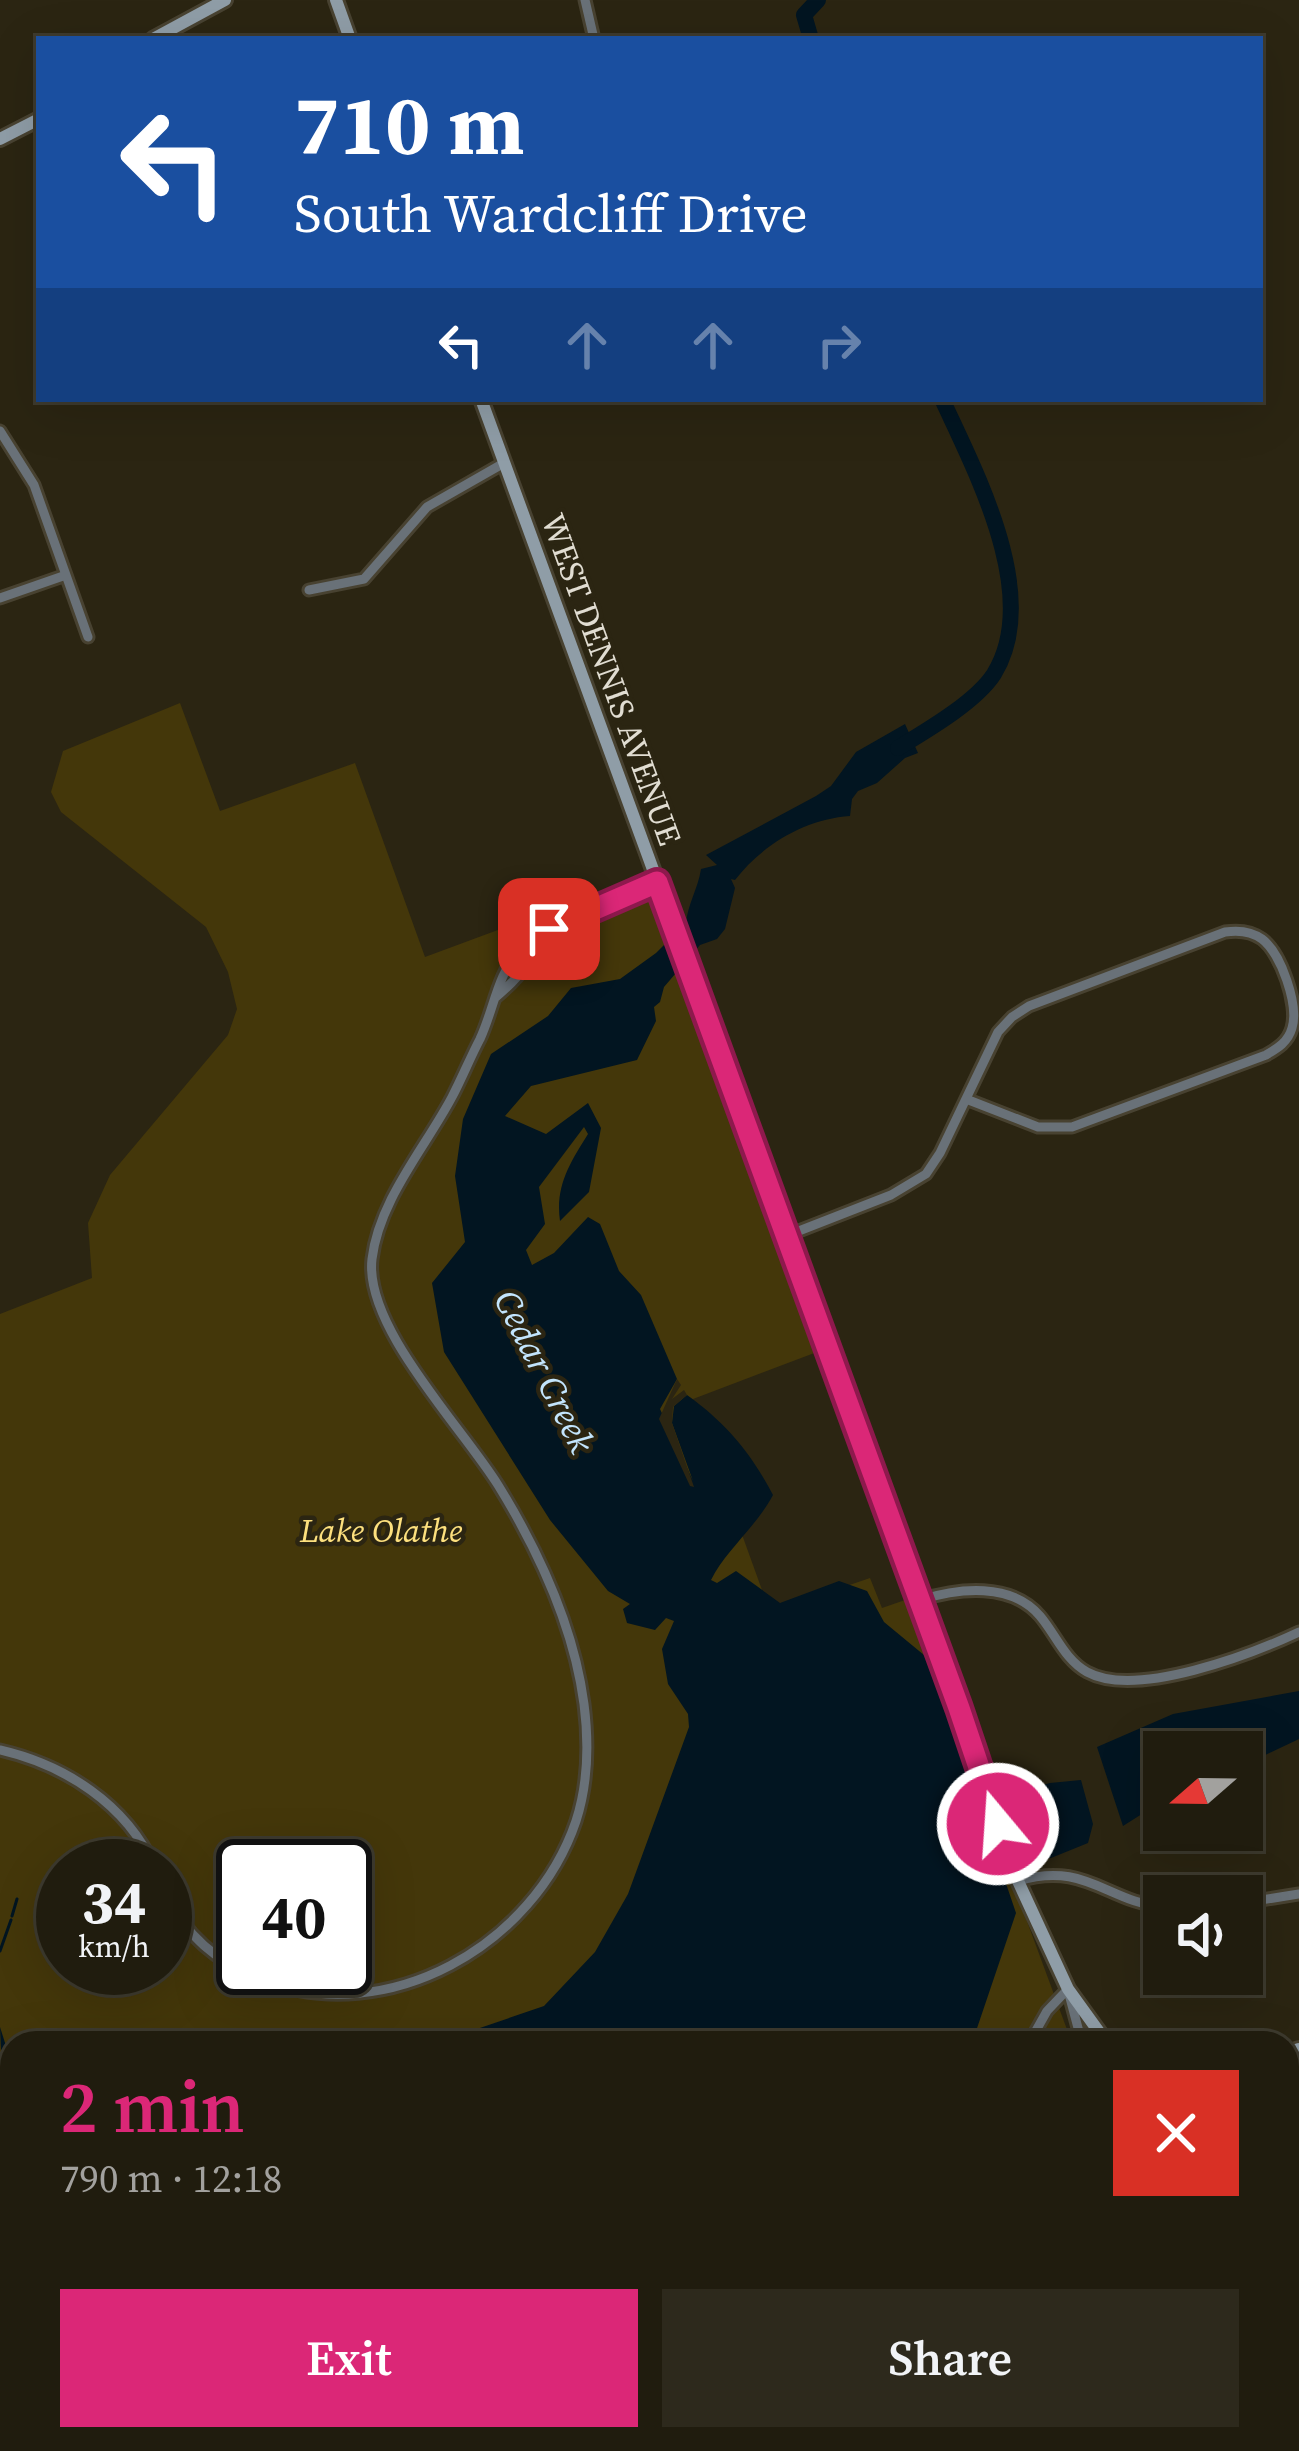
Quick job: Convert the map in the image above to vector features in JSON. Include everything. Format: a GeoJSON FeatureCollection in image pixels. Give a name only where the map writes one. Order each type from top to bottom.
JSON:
{"type":"FeatureCollection","features":[{"type":"Feature","properties":{"kind":"street"},"geometry":{"type":"LineString","coordinates":[[159,36],[225,0]]}},
{"type":"Feature","properties":{"kind":"street"},"geometry":{"type":"LineString","coordinates":[[336,0],[349,36]]}},
{"type":"Feature","properties":{"kind":"street"},"geometry":{"type":"LineString","coordinates":[[584,0],[593,36]]}},
{"type":"Feature","properties":{"kind":"street"},"geometry":{"type":"LineString","coordinates":[[0,139],[36,121]]}},
{"type":"Feature","properties":{"kind":"street","name":"WEST DENNIS AVENUE"},"geometry":{"type":"LineString","coordinates":[[482,402],[1018,1881],[1068,1989],[1098,2031]]}},
{"type":"Feature","properties":{"kind":"street"},"geometry":{"type":"LineString","coordinates":[[0,431],[34,485],[88,637]]}},
{"type":"Feature","properties":{"kind":"street"},"geometry":{"type":"LineString","coordinates":[[309,590],[364,579],[427,507],[504,463]]}},
{"type":"Feature","properties":{"kind":"street"},"geometry":{"type":"LineString","coordinates":[[0,598],[66,575]]}},
{"type":"Feature","properties":{"kind":"street"},"geometry":{"type":"LineString","coordinates":[[192,1935],[236,1969],[303,1992],[364,1992],[421,1979],[491,1940],[538,1892],[571,1834],[581,1802],[587,1739],[578,1672],[559,1612],[528,1538],[496,1483],[393,1336],[376,1296],[374,1246],[389,1206],[452,1097],[496,998],[537,949],[540,937],[562,922],[657,882]]}},
{"type":"Feature","properties":{"kind":"street"},"geometry":{"type":"LineString","coordinates":[[786,1236],[915,1183],[932,1166],[998,1032],[1029,1006],[1234,931],[1260,938],[1274,953],[1294,1018],[1280,1047],[1072,1126],[1038,1127],[966,1099]]}},
{"type":"Feature","properties":{"kind":"street"},"geometry":{"type":"LineString","coordinates":[[920,1600],[974,1590],[1014,1598],[1040,1616],[1074,1663],[1113,1680],[1182,1672],[1267,1647],[1299,1632]]}},
{"type":"Feature","properties":{"kind":"street"},"geometry":{"type":"LineString","coordinates":[[0,1750],[39,1761],[93,1792],[123,1819],[136,1839]]}},
{"type":"Feature","properties":{"kind":"street"},"geometry":{"type":"LineString","coordinates":[[1018,1881],[1070,1875],[1143,1903]]}},
{"type":"Feature","properties":{"kind":"street"},"geometry":{"type":"LineString","coordinates":[[1263,1900],[1299,1894]]}},
{"type":"Feature","properties":{"kind":"street"},"geometry":{"type":"LineString","coordinates":[[1036,2031],[1068,1989]]}},
{"type":"Feature","properties":{"kind":"street"},"geometry":{"type":"LineString","coordinates":[[1068,1989],[1079,2031]]}},
{"type":"Feature","properties":{"kind":"green space","name":"Lake Olathe"},"geometry":{"type":"Polygon","coordinates":[[[180,703],[220,811],[355,763],[425,957],[641,877],[817,1352],[693,1399],[770,1612],[870,1578],[882,1608],[908,1599],[1068,2031],[0,2031],[0,1314],[92,1278],[88,1223],[110,1175],[228,1035],[237,1009],[228,972],[206,927],[61,812],[51,792],[63,751],[180,703]]]}},
{"type":"Feature","properties":{"kind":"water","name":"Lake Olathe"},"geometry":{"type":"Polygon","coordinates":[[[905,724],[918,753],[858,791],[850,816],[817,822],[786,836],[731,879],[735,888],[725,929],[717,939],[700,945],[664,987],[654,1007],[656,1021],[637,1060],[531,1086],[505,1116],[546,1134],[588,1103],[601,1128],[589,1192],[560,1221],[562,1186],[588,1134],[584,1127],[539,1187],[545,1224],[526,1250],[532,1265],[554,1253],[588,1217],[600,1224],[619,1271],[641,1295],[677,1379],[660,1409],[693,1481],[672,1423],[674,1406],[687,1395],[736,1440],[773,1495],[711,1580],[717,1583],[736,1571],[780,1603],[839,1581],[867,1591],[884,1622],[930,1660],[1016,1913],[976,2031],[471,2031],[544,2006],[595,1952],[628,1894],[689,1727],[688,1714],[668,1684],[662,1649],[674,1621],[666,1618],[655,1630],[627,1623],[623,1609],[630,1604],[608,1591],[550,1520],[444,1352],[432,1283],[465,1242],[455,1176],[463,1119],[491,1054],[548,1016],[571,988],[620,979],[656,953],[686,923],[701,869],[717,865],[706,855],[831,786],[856,752],[905,724]]]}},
{"type":"Feature","properties":{"kind":"water"},"geometry":{"type":"Polygon","coordinates":[[[1299,1691],[1299,1739],[1263,1756],[1263,1731],[1143,1731],[1143,1813],[1123,1826],[1097,1747],[1173,1714],[1299,1691]]]}},
{"type":"Feature","properties":{"kind":"water"},"geometry":{"type":"Polygon","coordinates":[[[1081,1780],[1093,1824],[1088,1843],[1051,1858],[1022,1860],[1010,1840],[998,1797],[1081,1780]]]}},
{"type":"Feature","properties":{"kind":"pier"},"geometry":{"type":"Polygon","coordinates":[[[677,1379],[681,1385],[672,1399],[684,1390],[687,1395],[673,1407],[672,1423],[694,1487],[659,1419],[677,1379]]]}},
{"type":"Feature","properties":{"kind":"waterway","name":"Cedar Creek"},"geometry":{"type":"LineString","coordinates":[[810,36],[804,15],[818,0]]}},
{"type":"Feature","properties":{"kind":"waterway","name":"Cedar Creek"},"geometry":{"type":"LineString","coordinates":[[898,748],[986,685],[1007,643],[1011,609],[999,535],[943,402]]}},
{"type":"Feature","properties":{"kind":"waterway"},"geometry":{"type":"LineString","coordinates":[[12,1916],[17,1899]]}},
{"type":"Feature","properties":{"kind":"waterway"},"geometry":{"type":"LineString","coordinates":[[0,1951],[11,1920]]}},
{"type":"Feature","properties":{"kind":"route"},"geometry":{"type":"LineString","coordinates":[[549,929],[657,882],[998,1824]]}}]}
